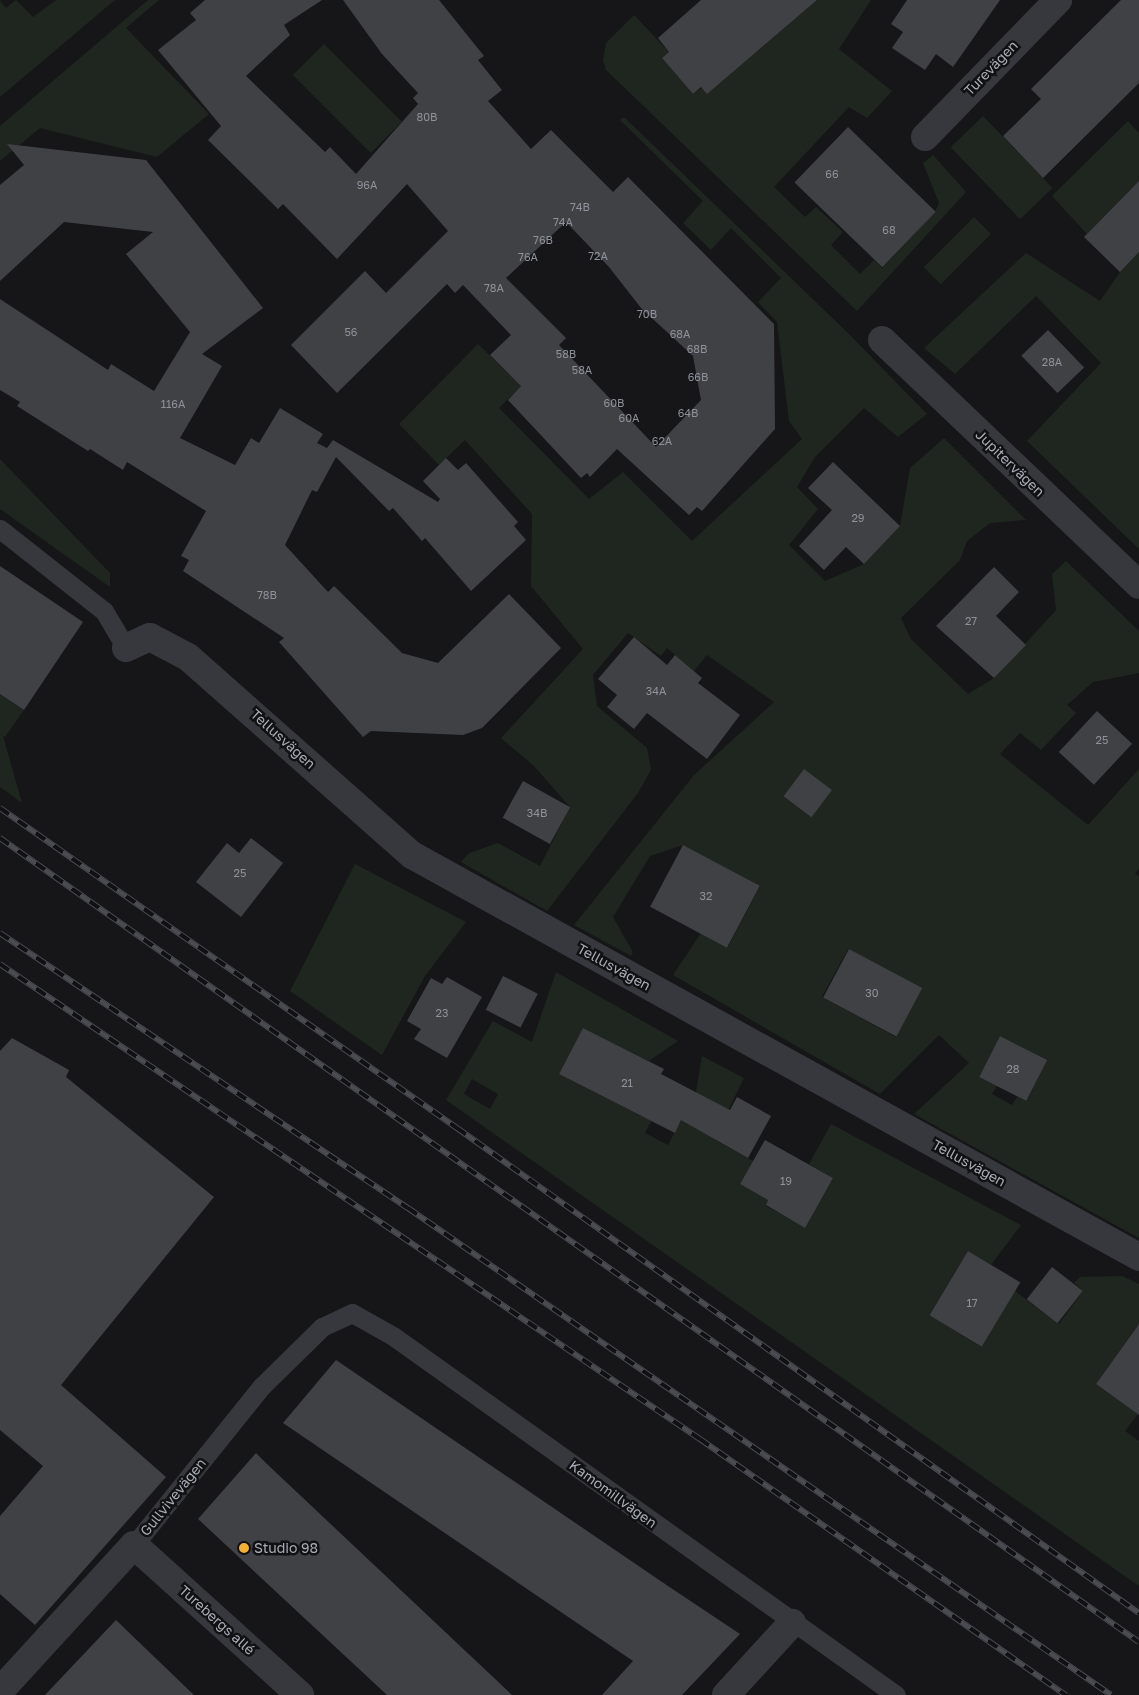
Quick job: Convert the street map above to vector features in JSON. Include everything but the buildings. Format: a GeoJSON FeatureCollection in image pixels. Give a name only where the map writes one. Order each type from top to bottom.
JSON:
{"type":"FeatureCollection","features":[{"type":"Feature","properties":{"kind":"street","name":"Turevägen"},"geometry":{"type":"LineString","coordinates":[[925,137],[1058,0]]}},
{"type":"Feature","properties":{"kind":"street","name":"Jupitervägen"},"geometry":{"type":"LineString","coordinates":[[882,340],[1139,585]]}},
{"type":"Feature","properties":{"kind":"street","name":"Tellusvägen"},"geometry":{"type":"LineString","coordinates":[[126,648],[150,637],[188,657],[412,855],[1139,1257]]}},
{"type":"Feature","properties":{"kind":"street","name":"Gullvivevägen"},"geometry":{"type":"LineString","coordinates":[[0,1691],[134,1545]]}},
{"type":"Feature","properties":{"kind":"street","name":"Turebergs allé"},"geometry":{"type":"LineString","coordinates":[[134,1545],[300,1695]]}},
{"type":"Feature","properties":{"kind":"street"},"geometry":{"type":"LineString","coordinates":[[726,1695],[792,1623]]}},
{"type":"Feature","properties":{"kind":"lane"},"geometry":{"type":"LineString","coordinates":[[0,529],[104,611],[126,648]]}},
{"type":"Feature","properties":{"kind":"lane","name":"Gullvivevägen"},"geometry":{"type":"LineString","coordinates":[[134,1545],[262,1386],[322,1327],[352,1312]]}},
{"type":"Feature","properties":{"kind":"lane","name":"Kamomillvägen"},"geometry":{"type":"LineString","coordinates":[[352,1312],[393,1336],[792,1623],[896,1695]]}},
{"type":"Feature","properties":{"kind":"shaded area"},"geometry":{"type":"Polygon","coordinates":[[[16,0],[33,17],[56,0],[115,0],[0,97],[0,1],[6,8],[16,0]]]}},
{"type":"Feature","properties":{"kind":"shaded area"},"geometry":{"type":"Polygon","coordinates":[[[148,0],[159,0],[126,28],[209,114],[157,157],[40,128],[0,161],[0,126],[148,0]]]}},
{"type":"Feature","properties":{"kind":"shaded area"},"geometry":{"type":"Polygon","coordinates":[[[817,0],[871,0],[839,49],[892,91],[867,118],[849,107],[774,187],[805,217],[816,207],[843,232],[831,245],[860,274],[874,260],[882,268],[935,212],[939,203],[923,163],[933,155],[966,192],[857,311],[606,70],[603,60],[606,43],[634,15],[669,52],[662,58],[693,94],[761,48],[817,0]]]}},
{"type":"Feature","properties":{"kind":"shaded area"},"geometry":{"type":"Polygon","coordinates":[[[324,44],[402,122],[371,153],[293,75],[324,44]]]}},
{"type":"Feature","properties":{"kind":"shaded area"},"geometry":{"type":"Polygon","coordinates":[[[983,116],[1052,188],[1020,219],[951,147],[983,116]]]}},
{"type":"Feature","properties":{"kind":"shaded area"},"geometry":{"type":"Polygon","coordinates":[[[624,117],[848,333],[927,414],[898,437],[864,408],[815,457],[797,487],[818,509],[789,545],[825,581],[864,564],[900,526],[910,468],[944,438],[1026,520],[990,523],[967,541],[960,560],[901,618],[911,639],[968,694],[994,678],[1056,610],[1052,574],[1066,561],[1139,631],[1139,673],[1093,682],[1067,705],[1076,713],[1041,750],[1020,733],[1000,754],[1088,825],[1139,769],[1139,869],[1135,873],[1139,877],[1139,1238],[914,1114],[969,1063],[939,1035],[880,1094],[673,975],[701,933],[728,947],[760,886],[683,845],[650,856],[613,917],[633,952],[631,956],[574,925],[694,775],[774,702],[707,655],[694,671],[667,648],[661,656],[628,633],[593,675],[597,706],[647,748],[651,770],[638,793],[547,911],[461,862],[469,853],[498,843],[540,866],[570,807],[534,766],[501,738],[583,649],[531,586],[532,514],[465,440],[439,465],[399,424],[478,344],[521,386],[499,408],[589,499],[623,472],[692,541],[802,439],[789,421],[777,322],[758,302],[781,278],[731,228],[711,250],[683,223],[703,201],[620,120],[624,117]],[[848,949],[822,997],[896,1037],[922,988],[848,949]],[[1000,1036],[979,1077],[997,1086],[992,1094],[1012,1105],[1017,1097],[1027,1101],[1047,1060],[1000,1036]]]}},
{"type":"Feature","properties":{"kind":"shaded area"},"geometry":{"type":"Polygon","coordinates":[[[1128,121],[1139,133],[1139,190],[1134,186],[1087,234],[1052,196],[1128,121]]]}},
{"type":"Feature","properties":{"kind":"shaded area"},"geometry":{"type":"Polygon","coordinates":[[[974,217],[991,234],[941,284],[924,267],[974,217]]]}},
{"type":"Feature","properties":{"kind":"shaded area"},"geometry":{"type":"Polygon","coordinates":[[[1139,252],[1139,549],[1027,441],[1101,363],[1036,296],[955,374],[924,348],[1026,253],[1100,301],[1120,272],[1139,252]]]}},
{"type":"Feature","properties":{"kind":"shaded area"},"geometry":{"type":"Polygon","coordinates":[[[0,459],[110,573],[110,587],[0,509],[0,459]]]}},
{"type":"Feature","properties":{"kind":"shaded area"},"geometry":{"type":"Polygon","coordinates":[[[0,694],[24,710],[5,737],[3,736],[22,803],[0,787],[0,694]]]}},
{"type":"Feature","properties":{"kind":"shaded area"},"geometry":{"type":"Polygon","coordinates":[[[355,864],[466,922],[425,976],[382,1055],[290,991],[355,864]]]}},
{"type":"Feature","properties":{"kind":"shaded area"},"geometry":{"type":"Polygon","coordinates":[[[556,972],[678,1041],[649,1061],[583,1028],[559,1074],[641,1116],[653,1118],[645,1133],[668,1145],[696,1092],[702,1056],[744,1078],[714,1139],[753,1161],[740,1184],[768,1200],[766,1206],[804,1227],[833,1178],[809,1164],[831,1124],[1021,1225],[991,1265],[968,1251],[929,1315],[981,1347],[1015,1291],[1059,1324],[1083,1291],[1074,1283],[1080,1277],[1122,1276],[1139,1284],[1139,1332],[1135,1329],[1096,1384],[1138,1414],[1125,1431],[1139,1441],[1139,1586],[446,1100],[493,1021],[532,1042],[556,972]],[[472,1079],[464,1094],[490,1109],[498,1094],[472,1079]]]}},
{"type":"Feature","properties":{"kind":"railway"},"geometry":{"type":"LineString","coordinates":[[0,808],[457,1128],[1139,1613]]}},
{"type":"Feature","properties":{"kind":"railway"},"geometry":{"type":"LineString","coordinates":[[0,838],[1139,1642]]}},
{"type":"Feature","properties":{"kind":"railway"},"geometry":{"type":"LineString","coordinates":[[0,933],[408,1208],[1111,1695]]}},
{"type":"Feature","properties":{"kind":"railway"},"geometry":{"type":"LineString","coordinates":[[0,964],[700,1439],[1066,1695]]}},
{"type":"Feature","properties":{"kind":"place","name":"Studio 98"},"geometry":{"type":"Point","coordinates":[244,1548]}}]}
